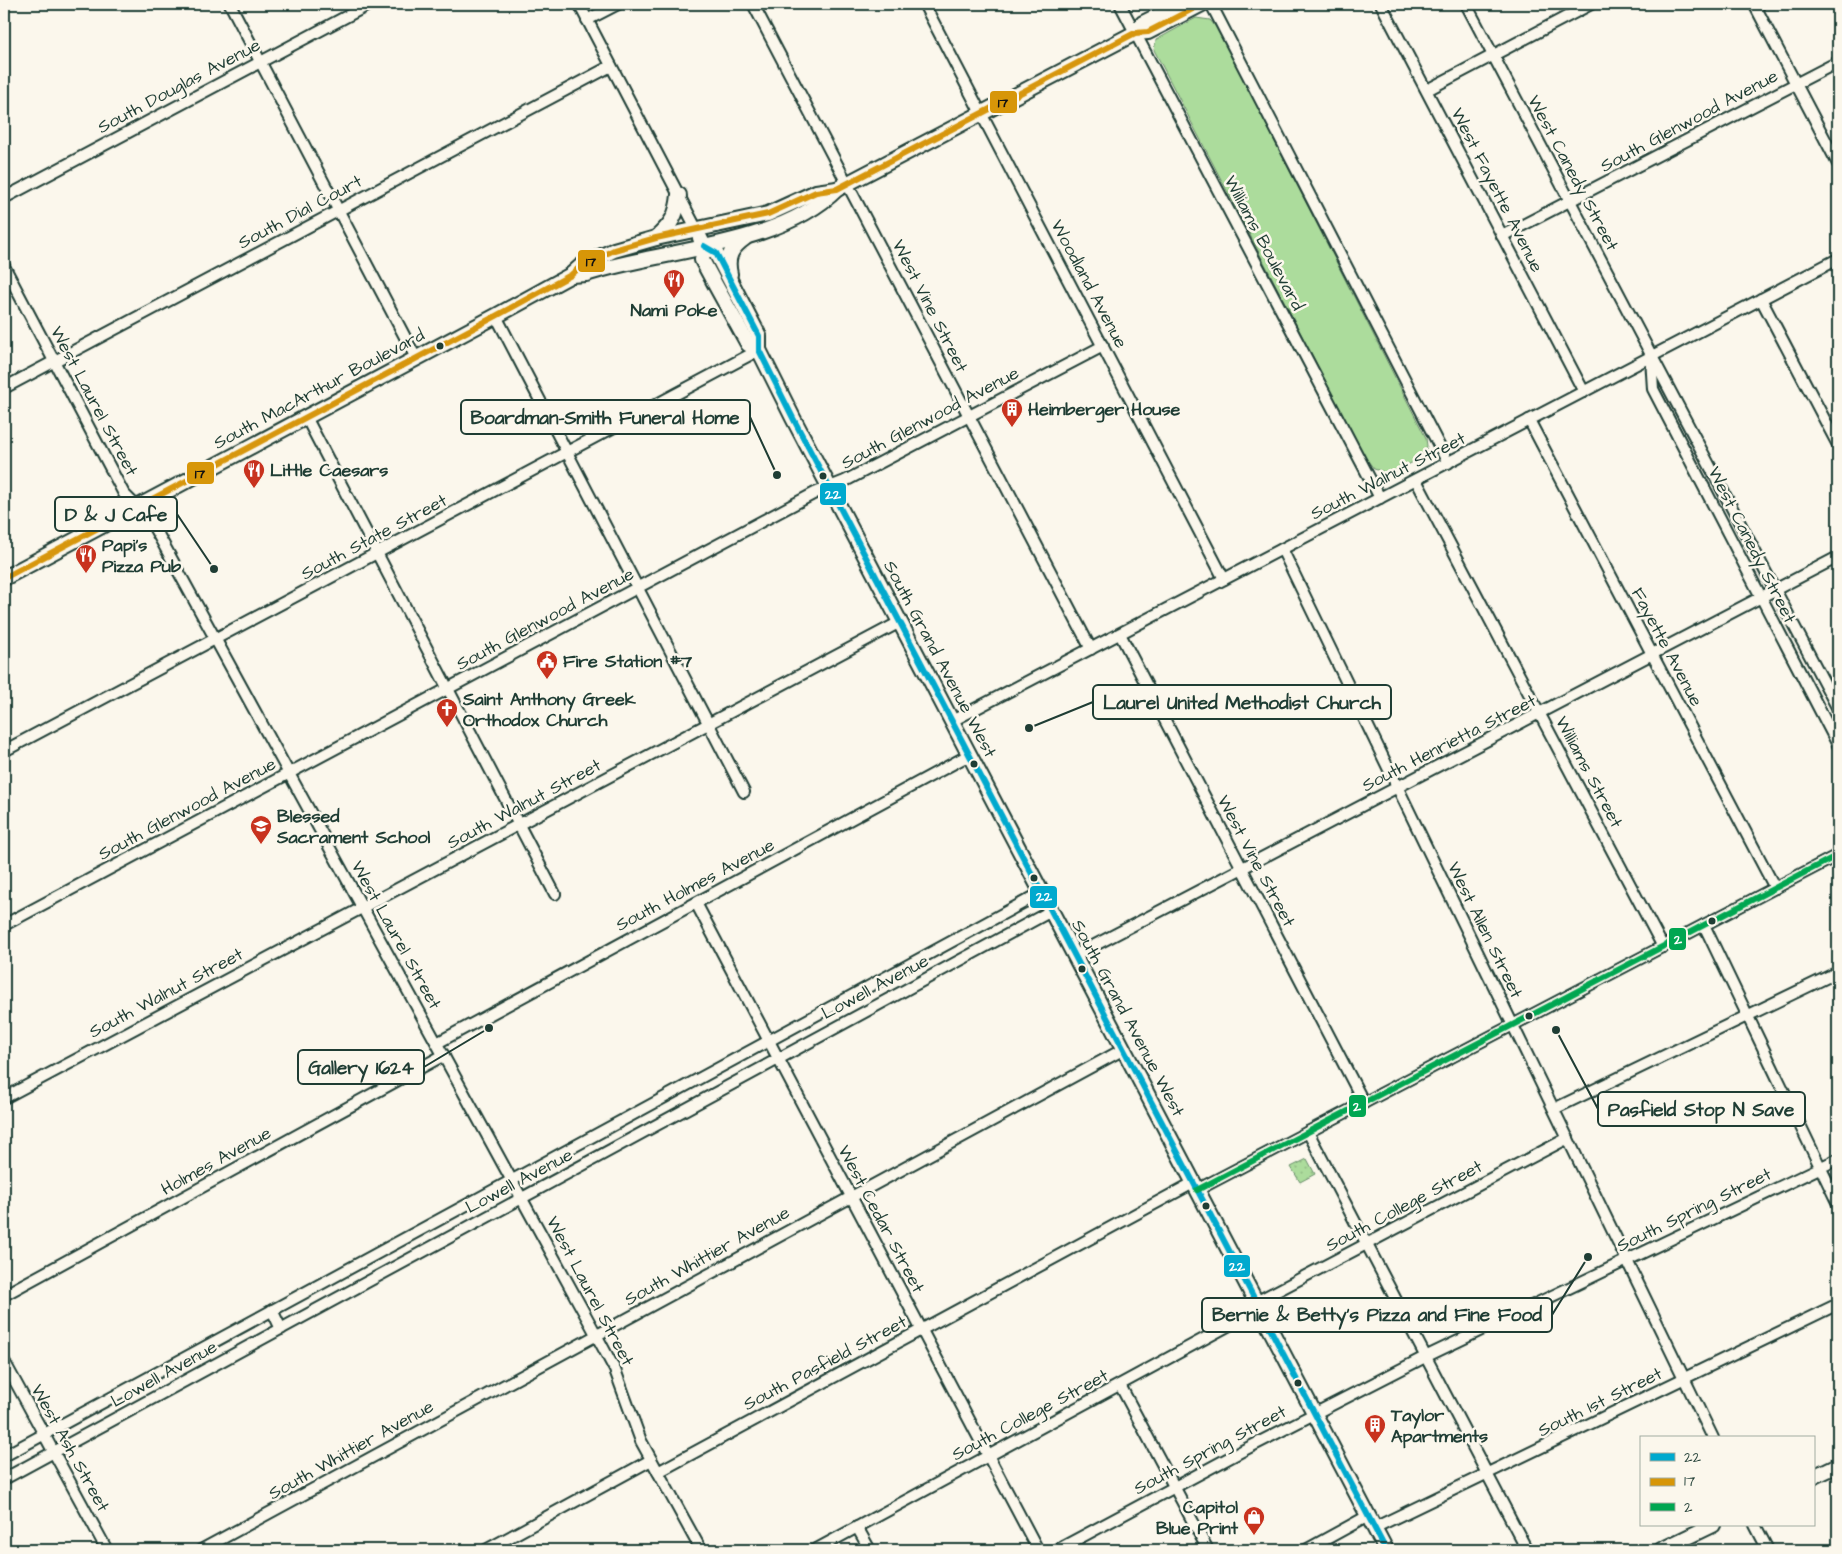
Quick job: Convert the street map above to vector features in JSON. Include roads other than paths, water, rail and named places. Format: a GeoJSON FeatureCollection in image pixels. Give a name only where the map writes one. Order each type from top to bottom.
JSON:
{"type":"FeatureCollection","features":[{"type":"Feature","properties":{"kind":"main road","name":"South MacArthur Boulevard"},"geometry":{"type":"LineString","coordinates":[[1135,33],[1143,23],[1181,4]]}},
{"type":"Feature","properties":{"kind":"main road","name":"South MacArthur Boulevard"},"geometry":{"type":"LineString","coordinates":[[571,275],[586,274],[748,236],[795,219],[823,203],[842,186],[1135,33],[1148,32],[1202,4]]}},
{"type":"Feature","properties":{"kind":"main road","name":"South MacArthur Boulevard"},"geometry":{"type":"LineString","coordinates":[[4,578],[496,316],[571,275],[581,266],[599,257],[656,238],[768,214],[816,192],[842,186]]}},
{"type":"Feature","properties":{"kind":"main road"},"geometry":{"type":"LineString","coordinates":[[656,238],[672,224],[679,195]]}},
{"type":"Feature","properties":{"kind":"main road","name":"South Grand Avenue West"},"geometry":{"type":"LineString","coordinates":[[697,230],[704,246],[702,260],[748,344],[759,350]]}},
{"type":"Feature","properties":{"kind":"main road"},"geometry":{"type":"LineString","coordinates":[[735,289],[728,264],[729,253],[735,245],[748,236]]}},
{"type":"Feature","properties":{"kind":"main road","name":"South Grand Avenue West"},"geometry":{"type":"LineString","coordinates":[[704,246],[716,253],[735,289],[759,336],[759,350],[1386,1550]]}},
{"type":"Feature","properties":{"kind":"main road"},"geometry":{"type":"LineString","coordinates":[[1814,1477],[1838,1465]]}},
{"type":"Feature","properties":{"kind":"main road"},"geometry":{"type":"LineString","coordinates":[[1661,1550],[1711,1526]]}},
{"type":"Feature","properties":{"kind":"street"},"geometry":{"type":"LineString","coordinates":[[230,4],[416,358]]}},
{"type":"Feature","properties":{"kind":"street","name":"South Douglas Avenue"},"geometry":{"type":"LineString","coordinates":[[4,198],[370,4]]}},
{"type":"Feature","properties":{"kind":"street","name":"South Grand Avenue West"},"geometry":{"type":"LineString","coordinates":[[579,4],[697,230]]}},
{"type":"Feature","properties":{"kind":"street"},"geometry":{"type":"LineString","coordinates":[[587,20],[618,4]]}},
{"type":"Feature","properties":{"kind":"street","name":"West Vine Street"},"geometry":{"type":"LineString","coordinates":[[753,4],[842,186],[968,416],[1091,649]]}},
{"type":"Feature","properties":{"kind":"street","name":"Woodland Avenue"},"geometry":{"type":"LineString","coordinates":[[924,4],[1224,579]]}},
{"type":"Feature","properties":{"kind":"street","name":"Williams Boulevard"},"geometry":{"type":"LineString","coordinates":[[1120,4],[1380,498]]}},
{"type":"Feature","properties":{"kind":"street"},"geometry":{"type":"LineString","coordinates":[[1211,4],[1448,463]]}},
{"type":"Feature","properties":{"kind":"street","name":"West Fayette Avenue"},"geometry":{"type":"LineString","coordinates":[[1381,4],[1584,392]]}},
{"type":"Feature","properties":{"kind":"street","name":"West Canedy Street"},"geometry":{"type":"LineString","coordinates":[[1466,4],[1838,709]]}},
{"type":"Feature","properties":{"kind":"street"},"geometry":{"type":"LineString","coordinates":[[1426,90],[1592,4]]}},
{"type":"Feature","properties":{"kind":"street"},"geometry":{"type":"LineString","coordinates":[[1754,4],[1838,164]]}},
{"type":"Feature","properties":{"kind":"street","name":"South Glenwood Avenue"},"geometry":{"type":"LineString","coordinates":[[1502,236],[1838,62]]}},
{"type":"Feature","properties":{"kind":"street","name":"South Dial Court"},"geometry":{"type":"LineString","coordinates":[[4,388],[611,66]]}},
{"type":"Feature","properties":{"kind":"street","name":"South Walnut Street"},"geometry":{"type":"LineString","coordinates":[[952,722],[1838,259]]}},
{"type":"Feature","properties":{"kind":"street","name":"West Laurel Street"},"geometry":{"type":"LineString","coordinates":[[4,266],[124,494],[150,520],[596,1334],[615,1370],[635,1427],[651,1460],[701,1550]]}},
{"type":"Feature","properties":{"kind":"street"},"geometry":{"type":"LineString","coordinates":[[1761,299],[1838,445]]}},
{"type":"Feature","properties":{"kind":"street"},"geometry":{"type":"LineString","coordinates":[[496,316],[744,792]]}},
{"type":"Feature","properties":{"kind":"street","name":"South Glenwood Avenue"},"geometry":{"type":"LineString","coordinates":[[4,925],[448,688],[1103,346]]}},
{"type":"Feature","properties":{"kind":"street","name":"South State Street"},"geometry":{"type":"LineString","coordinates":[[4,751],[759,350]]}},
{"type":"Feature","properties":{"kind":"street","name":"West Canedy Street"},"geometry":{"type":"LineString","coordinates":[[1651,357],[1653,389],[1838,745]]}},
{"type":"Feature","properties":{"kind":"street"},"geometry":{"type":"LineString","coordinates":[[306,417],[555,894]]}},
{"type":"Feature","properties":{"kind":"street","name":"Fayette Avenue"},"geometry":{"type":"LineString","coordinates":[[1530,420],[1775,888]]}},
{"type":"Feature","properties":{"kind":"street","name":"Williams Street"},"geometry":{"type":"LineString","coordinates":[[1416,480],[1663,947]]}},
{"type":"Feature","properties":{"kind":"street","name":"West Allen Street"},"geometry":{"type":"LineString","coordinates":[[1282,549],[1712,1436]]}},
{"type":"Feature","properties":{"kind":"street","name":"South Henrietta Street"},"geometry":{"type":"LineString","coordinates":[[1074,956],[1838,557]]}},
{"type":"Feature","properties":{"kind":"street","name":"South Walnut Street"},"geometry":{"type":"LineString","coordinates":[[4,1098],[900,622]]}},
{"type":"Feature","properties":{"kind":"street","name":"West Vine Street"},"geometry":{"type":"LineString","coordinates":[[1120,634],[1364,1103]]}},
{"type":"Feature","properties":{"kind":"street","name":"South Holmes Avenue"},"geometry":{"type":"LineString","coordinates":[[437,1043],[969,755]]}},
{"type":"Feature","properties":{"kind":"street","name":"South Pasfield Street"},"geometry":{"type":"LineString","coordinates":[[658,1472],[1195,1186],[1308,1132],[1838,855]]}},
{"type":"Feature","properties":{"kind":"street","name":"Lowell Avenue"},"geometry":{"type":"LineString","coordinates":[[4,1456],[1041,892]]}},
{"type":"Feature","properties":{"kind":"street","name":"West Cedar Street"},"geometry":{"type":"LineString","coordinates":[[696,903],[1038,1550]]}},
{"type":"Feature","properties":{"kind":"street","name":"Lowell Avenue"},"geometry":{"type":"LineString","coordinates":[[4,1480],[1051,911]]}},
{"type":"Feature","properties":{"kind":"street"},"geometry":{"type":"LineString","coordinates":[[1704,925],[1838,1204]]}},
{"type":"Feature","properties":{"kind":"street"},"geometry":{"type":"LineString","coordinates":[[1554,1109],[1838,972]]}},
{"type":"Feature","properties":{"kind":"street","name":"South Whittier Avenue"},"geometry":{"type":"LineString","coordinates":[[201,1550],[850,1196],[1124,1049]]}},
{"type":"Feature","properties":{"kind":"street","name":"Holmes Avenue"},"geometry":{"type":"LineString","coordinates":[[4,1295],[444,1055]]}},
{"type":"Feature","properties":{"kind":"street"},"geometry":{"type":"LineString","coordinates":[[1308,1132],[1527,1550]]}},
{"type":"Feature","properties":{"kind":"street","name":"South College Street"},"geometry":{"type":"LineString","coordinates":[[815,1550],[1120,1385],[1367,1244],[1568,1138]]}},
{"type":"Feature","properties":{"kind":"street","name":"South Spring Street"},"geometry":{"type":"LineString","coordinates":[[1057,1550],[1174,1487],[1426,1357],[1838,1159]]}},
{"type":"Feature","properties":{"kind":"street","name":"South 1st Street"},"geometry":{"type":"LineString","coordinates":[[1306,1550],[1487,1474],[1838,1304]]}},
{"type":"Feature","properties":{"kind":"street"},"geometry":{"type":"LineString","coordinates":[[272,1310],[282,1329]]}},
{"type":"Feature","properties":{"kind":"street","name":"West Ash Street"},"geometry":{"type":"LineString","coordinates":[[4,1361],[107,1550]]}},
{"type":"Feature","properties":{"kind":"street"},"geometry":{"type":"LineString","coordinates":[[1120,1385],[1208,1550]]}},
{"type":"Feature","properties":{"kind":"street"},"geometry":{"type":"LineString","coordinates":[[486,1550],[651,1460]]}},
{"type":"Feature","properties":{"kind":"street"},"geometry":{"type":"LineString","coordinates":[[1756,1526],[1768,1550]]}},
{"type":"Feature","properties":{"kind":"street"},"geometry":{"type":"LineString","coordinates":[[857,1527],[870,1550]]}},
{"type":"Feature","properties":{"kind":"place","name":"Nami Poke"},"geometry":{"type":"Point","coordinates":[674,299]}},
{"type":"Feature","properties":{"kind":"place","name":"Heimberger House"},"geometry":{"type":"Point","coordinates":[1012,428]}},
{"type":"Feature","properties":{"kind":"place","name":"Boardman-Smith Funeral Home"},"geometry":{"type":"Point","coordinates":[777,475]}},
{"type":"Feature","properties":{"kind":"place","name":"Little Caesars"},"geometry":{"type":"Point","coordinates":[254,489]}},
{"type":"Feature","properties":{"kind":"place","name":"D & J Cafe"},"geometry":{"type":"Point","coordinates":[214,569]}},
{"type":"Feature","properties":{"kind":"place","name":"Papi's Pizza Pub"},"geometry":{"type":"Point","coordinates":[86,574]}},
{"type":"Feature","properties":{"kind":"place","name":"Fire Station #7"},"geometry":{"type":"Point","coordinates":[547,680]}},
{"type":"Feature","properties":{"kind":"place","name":"Saint Anthony Greek Orthodox Church"},"geometry":{"type":"Point","coordinates":[447,728]}},
{"type":"Feature","properties":{"kind":"place","name":"Laurel United Methodist Church"},"geometry":{"type":"Point","coordinates":[1029,728]}},
{"type":"Feature","properties":{"kind":"place","name":"Blessed Sacrament School"},"geometry":{"type":"Point","coordinates":[261,845]}},
{"type":"Feature","properties":{"kind":"place","name":"Gallery 1624"},"geometry":{"type":"Point","coordinates":[489,1028]}},
{"type":"Feature","properties":{"kind":"place","name":"Pasfield Stop N Save"},"geometry":{"type":"Point","coordinates":[1556,1030]}},
{"type":"Feature","properties":{"kind":"place","name":"Bernie & Betty's Pizza and Fine Food"},"geometry":{"type":"Point","coordinates":[1588,1257]}},
{"type":"Feature","properties":{"kind":"place","name":"Taylor Apartments"},"geometry":{"type":"Point","coordinates":[1375,1444]}},
{"type":"Feature","properties":{"kind":"place","name":"Capitol Blue Print"},"geometry":{"type":"Point","coordinates":[1254,1536]}}]}
